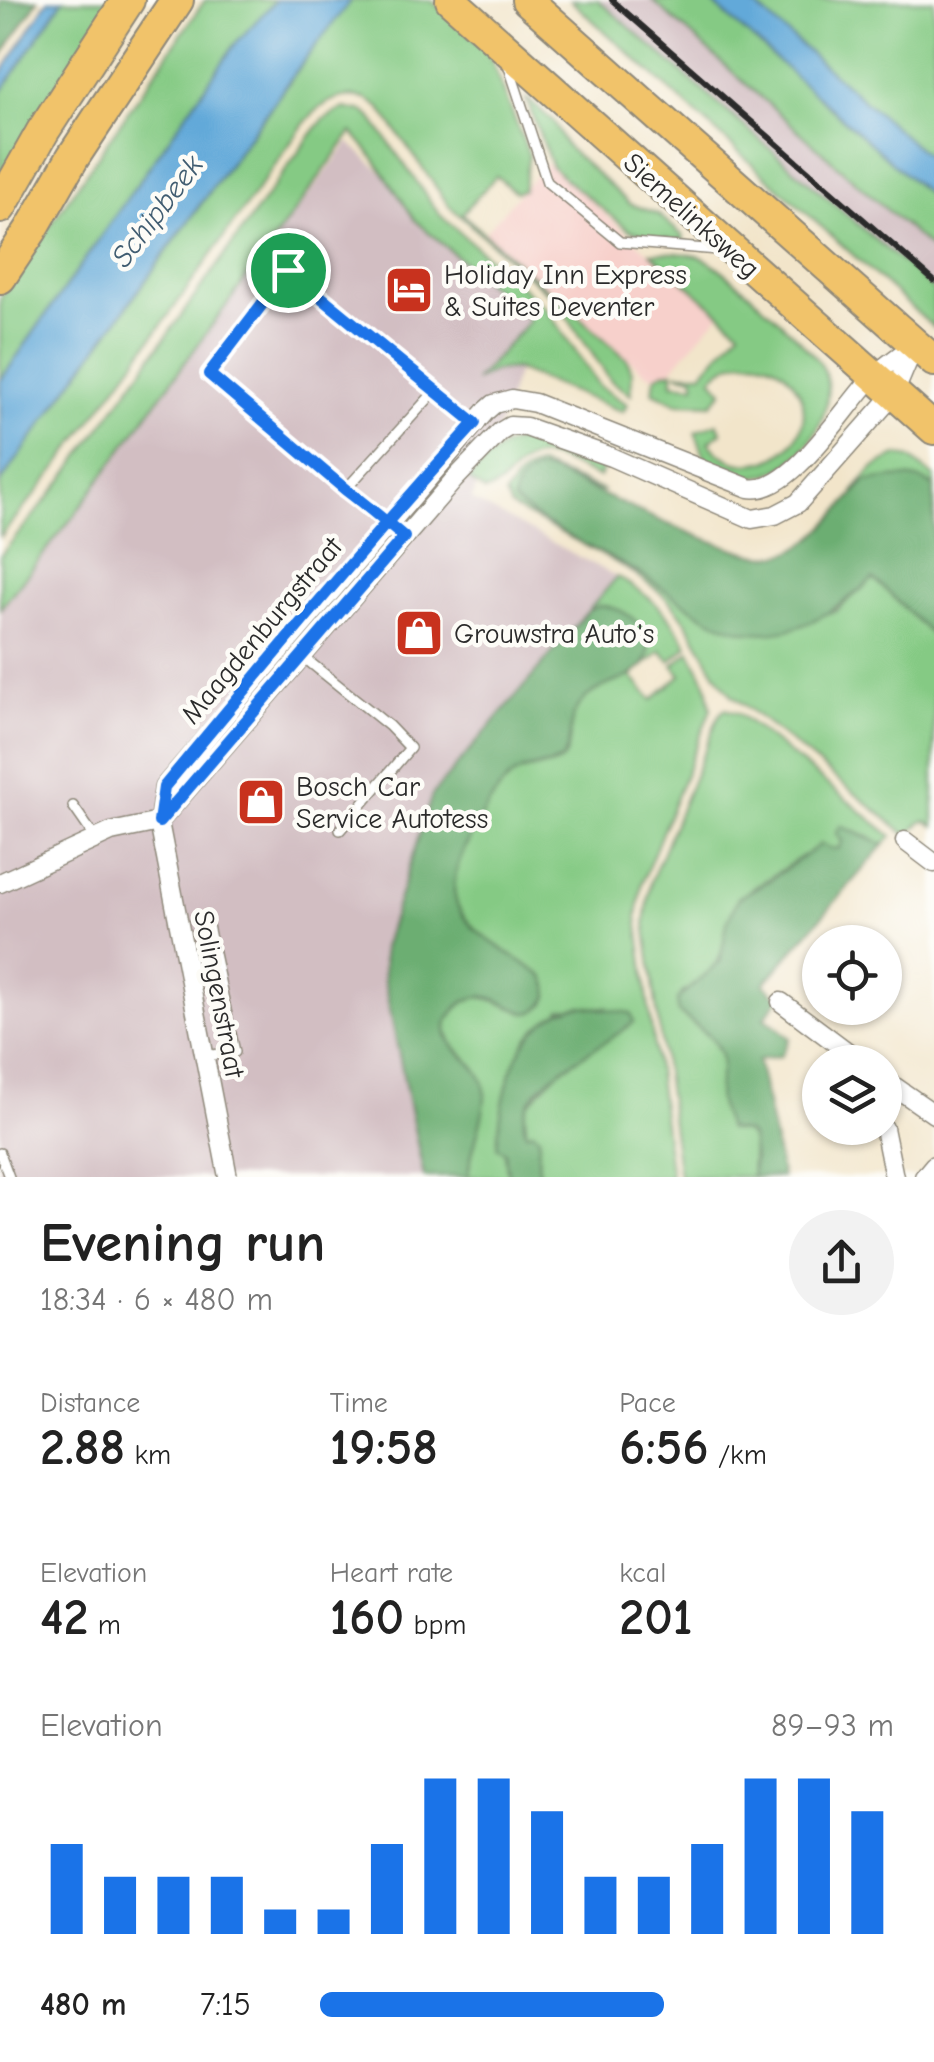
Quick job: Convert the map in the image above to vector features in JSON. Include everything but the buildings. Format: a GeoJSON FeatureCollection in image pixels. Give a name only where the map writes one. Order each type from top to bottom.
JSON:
{"type":"FeatureCollection","features":[{"type":"Feature","properties":{"kind":"highway"},"geometry":{"type":"LineString","coordinates":[[0,207],[128,0]]}},
{"type":"Feature","properties":{"kind":"highway"},"geometry":{"type":"LineString","coordinates":[[0,276],[72,157],[176,0]]}},
{"type":"Feature","properties":{"kind":"highway"},"geometry":{"type":"LineString","coordinates":[[33,148],[68,130],[75,138],[72,157]]}},
{"type":"Feature","properties":{"kind":"main road","name":"Siemelinksweg"},"geometry":{"type":"LineString","coordinates":[[451,0],[934,429]]}},
{"type":"Feature","properties":{"kind":"main road","name":"Siemelinksweg"},"geometry":{"type":"LineString","coordinates":[[526,0],[924,352]]}},
{"type":"Feature","properties":{"kind":"street","name":"Maagdenburgstraat"},"geometry":{"type":"LineString","coordinates":[[159,822],[164,787],[494,404],[522,399],[749,488],[765,488],[788,475],[924,352]]}},
{"type":"Feature","properties":{"kind":"street","name":"Maagdenburgstraat"},"geometry":{"type":"LineString","coordinates":[[159,822],[404,537],[492,438],[510,426],[526,427],[752,518],[764,518],[798,503],[884,385],[924,352]]}},
{"type":"Feature","properties":{"kind":"street"},"geometry":{"type":"LineString","coordinates":[[610,458],[620,438]]}},
{"type":"Feature","properties":{"kind":"street"},"geometry":{"type":"LineString","coordinates":[[0,883],[110,832],[159,822]]}},
{"type":"Feature","properties":{"kind":"street","name":"Solingenstraat"},"geometry":{"type":"LineString","coordinates":[[159,822],[228,1177]]}},
{"type":"Feature","properties":{"kind":"street"},"geometry":{"type":"LineString","coordinates":[[905,840],[934,863]]}},
{"type":"Feature","properties":{"kind":"street"},"geometry":{"type":"LineString","coordinates":[[781,1002],[838,1045]]}},
{"type":"Feature","properties":{"kind":"street"},"geometry":{"type":"LineString","coordinates":[[902,1093],[934,1114]]}},
{"type":"Feature","properties":{"kind":"street"},"geometry":{"type":"LineString","coordinates":[[887,1145],[894,1177]]}},
{"type":"Feature","properties":{"kind":"street"},"geometry":{"type":"LineString","coordinates":[[924,1177],[934,1166]]}},
{"type":"Feature","properties":{"kind":"lane"},"geometry":{"type":"LineString","coordinates":[[501,45],[547,182],[620,242],[734,252]]}},
{"type":"Feature","properties":{"kind":"lane"},"geometry":{"type":"LineString","coordinates":[[404,537],[209,374],[288,270],[475,423]]}},
{"type":"Feature","properties":{"kind":"lane"},"geometry":{"type":"LineString","coordinates":[[346,490],[436,390]]}},
{"type":"Feature","properties":{"kind":"lane"},"geometry":{"type":"LineString","coordinates":[[302,656],[389,726],[410,748],[340,830]]}},
{"type":"Feature","properties":{"kind":"lane"},"geometry":{"type":"LineString","coordinates":[[73,806],[96,839]]}},
{"type":"Feature","properties":{"kind":"lane"},"geometry":{"type":"LineString","coordinates":[[204,1056],[234,1052],[206,916]]}},
{"type":"Feature","properties":{"kind":"lane"},"geometry":{"type":"LineString","coordinates":[[0,1153],[8,1177]]}},
{"type":"Feature","properties":{"kind":"shaded area"},"geometry":{"type":"Polygon","coordinates":[[[598,0],[652,0],[934,252],[934,290],[598,0]]]}},
{"type":"Feature","properties":{"kind":"shaded area"},"geometry":{"type":"Polygon","coordinates":[[[349,142],[537,316],[472,500],[617,577],[432,795],[397,900],[382,962],[424,1177],[0,1177],[0,609],[96,486],[172,375],[349,142]]]}},
{"type":"Feature","properties":{"kind":"shaded area"},"geometry":{"type":"Polygon","coordinates":[[[546,163],[720,314],[670,371],[656,377],[644,372],[485,232],[546,163]]]}},
{"type":"Feature","properties":{"kind":"green space"},"geometry":{"type":"Polygon","coordinates":[[[0,0],[38,0],[0,59],[0,0]]]}},
{"type":"Feature","properties":{"kind":"green space"},"geometry":{"type":"Polygon","coordinates":[[[63,0],[113,0],[0,180],[0,94],[63,0]]]}},
{"type":"Feature","properties":{"kind":"green space"},"geometry":{"type":"Polygon","coordinates":[[[205,0],[276,0],[235,44],[0,381],[0,298],[205,0]]]}},
{"type":"Feature","properties":{"kind":"green space"},"geometry":{"type":"Polygon","coordinates":[[[351,0],[431,0],[487,49],[529,155],[523,190],[515,192],[496,176],[462,214],[627,359],[632,372],[631,394],[611,381],[554,298],[450,207],[381,109],[360,97],[339,98],[320,108],[303,125],[53,473],[0,537],[0,483],[351,0]]]}},
{"type":"Feature","properties":{"kind":"green space"},"geometry":{"type":"Polygon","coordinates":[[[570,0],[598,0],[934,290],[934,328],[570,0]]]}},
{"type":"Feature","properties":{"kind":"green space"},"geometry":{"type":"Polygon","coordinates":[[[652,0],[709,0],[934,200],[934,252],[652,0]]]}},
{"type":"Feature","properties":{"kind":"green space"},"geometry":{"type":"Polygon","coordinates":[[[749,0],[934,0],[934,162],[749,0]]]}},
{"type":"Feature","properties":{"kind":"green space"},"geometry":{"type":"Polygon","coordinates":[[[526,98],[553,121],[566,146],[630,204],[658,214],[684,240],[655,238],[629,230],[552,167],[526,98]]]}},
{"type":"Feature","properties":{"kind":"green space"},"geometry":{"type":"Polygon","coordinates":[[[344,108],[371,117],[440,215],[545,307],[599,386],[627,404],[623,412],[515,369],[494,371],[475,381],[530,320],[415,220],[352,132],[76,513],[0,609],[0,556],[63,480],[313,132],[323,120],[344,108]]]}},
{"type":"Feature","properties":{"kind":"green space"},"geometry":{"type":"Polygon","coordinates":[[[651,253],[705,259],[749,293],[818,360],[827,387],[821,422],[812,439],[785,466],[751,477],[729,472],[707,463],[695,432],[717,423],[722,432],[709,442],[726,457],[745,463],[765,461],[782,453],[803,422],[803,402],[793,382],[775,366],[747,360],[722,369],[712,378],[723,391],[712,404],[677,403],[653,392],[655,378],[663,372],[673,371],[673,383],[695,385],[695,377],[676,373],[702,373],[740,330],[651,253]]]}},
{"type":"Feature","properties":{"kind":"green space"},"geometry":{"type":"Polygon","coordinates":[[[536,438],[603,468],[599,477],[559,460],[536,457],[520,465],[493,489],[484,491],[469,480],[497,451],[514,442],[536,438]]]}},
{"type":"Feature","properties":{"kind":"green space"},"geometry":{"type":"Polygon","coordinates":[[[897,455],[910,458],[934,477],[934,487],[927,482],[866,481],[853,492],[873,468],[897,455]]]}},
{"type":"Feature","properties":{"kind":"green space"},"geometry":{"type":"Polygon","coordinates":[[[540,466],[604,491],[559,474],[539,471],[529,473],[514,502],[645,577],[704,616],[724,624],[749,630],[836,611],[873,579],[881,586],[934,637],[934,826],[921,822],[908,836],[733,696],[682,616],[659,591],[619,564],[511,507],[505,495],[512,484],[524,472],[540,466]]]}},
{"type":"Feature","properties":{"kind":"green space"},"geometry":{"type":"Polygon","coordinates":[[[537,470],[550,471],[698,536],[766,556],[805,544],[866,481],[902,477],[927,482],[934,487],[934,637],[873,579],[835,608],[796,628],[753,632],[706,617],[641,574],[514,502],[520,482],[537,470]]]}},
{"type":"Feature","properties":{"kind":"green space"},"geometry":{"type":"Polygon","coordinates":[[[617,577],[658,606],[681,634],[688,646],[670,661],[661,651],[641,668],[649,648],[635,621],[608,607],[588,611],[617,577]]]}},
{"type":"Feature","properties":{"kind":"green space"},"geometry":{"type":"Polygon","coordinates":[[[599,606],[621,611],[640,626],[649,646],[648,657],[635,673],[596,690],[581,703],[561,760],[522,770],[504,784],[475,828],[460,858],[454,882],[456,902],[465,918],[497,946],[543,976],[547,998],[530,1013],[492,998],[475,997],[461,1004],[449,1019],[449,1039],[480,1075],[484,1105],[468,1177],[424,1177],[384,981],[383,948],[432,795],[588,611],[599,606]]]}},
{"type":"Feature","properties":{"kind":"green space"},"geometry":{"type":"Polygon","coordinates":[[[690,651],[707,685],[711,709],[642,883],[637,917],[671,1177],[538,1177],[539,1136],[527,1134],[524,1109],[556,1074],[604,1041],[607,1007],[561,1009],[505,1152],[508,1177],[468,1177],[482,1112],[483,1086],[475,1067],[449,1038],[448,1021],[466,1001],[475,998],[493,1000],[526,1013],[548,985],[543,976],[471,925],[454,897],[457,865],[483,813],[506,782],[519,773],[563,759],[572,718],[584,699],[635,674],[632,677],[652,700],[681,675],[673,665],[690,651]]]}},
{"type":"Feature","properties":{"kind":"green space"},"geometry":{"type":"Polygon","coordinates":[[[725,709],[738,713],[892,836],[884,845],[854,830],[839,848],[803,856],[738,898],[722,953],[708,974],[682,993],[678,1012],[712,1039],[722,1057],[723,1075],[718,1087],[728,1129],[745,1132],[753,1141],[751,1177],[679,1177],[645,922],[651,881],[719,715],[725,709]]]}},
{"type":"Feature","properties":{"kind":"green space"},"geometry":{"type":"Polygon","coordinates":[[[841,826],[884,845],[815,925],[802,925],[802,940],[764,984],[780,998],[765,1017],[790,1038],[781,1056],[758,1060],[782,1177],[751,1177],[751,1137],[728,1129],[721,1111],[720,1051],[678,1012],[677,999],[720,962],[727,923],[738,898],[821,844],[839,848],[842,841],[836,834],[841,826]]]}},
{"type":"Feature","properties":{"kind":"green space"},"geometry":{"type":"Polygon","coordinates":[[[582,1006],[631,1013],[634,1022],[562,1069],[531,1099],[524,1115],[526,1133],[533,1131],[539,1136],[538,1177],[508,1177],[505,1152],[497,1147],[503,1102],[517,1058],[542,1024],[560,1012],[582,1006]]]}},
{"type":"Feature","properties":{"kind":"water"},"geometry":{"type":"Polygon","coordinates":[[[48,0],[63,0],[0,94],[0,76],[48,0]]]}},
{"type":"Feature","properties":{"kind":"water","name":"Schipbeek"},"geometry":{"type":"Polygon","coordinates":[[[276,0],[351,0],[0,483],[0,381],[235,44],[276,0]]]}},
{"type":"Feature","properties":{"kind":"water"},"geometry":{"type":"Polygon","coordinates":[[[709,0],[749,0],[934,162],[934,200],[709,0]]]}},
{"type":"Feature","properties":{"kind":"railway"},"geometry":{"type":"LineString","coordinates":[[612,0],[934,281]]}},
{"type":"Feature","properties":{"kind":"place","name":"Holiday Inn Express & Suites Deventer"},"geometry":{"type":"Point","coordinates":[409,290]}},
{"type":"Feature","properties":{"kind":"place","name":"Grouwstra Auto's"},"geometry":{"type":"Point","coordinates":[419,633]}},
{"type":"Feature","properties":{"kind":"place","name":"Bosch Car Service Autotess"},"geometry":{"type":"Point","coordinates":[261,802]}},
{"type":"Feature","properties":{"kind":"route"},"geometry":{"type":"LineString","coordinates":[[288,270],[209,374],[346,490],[370,508],[388,524],[404,537],[159,822],[164,787],[388,524],[433,470],[475,423],[288,270]]}}]}
